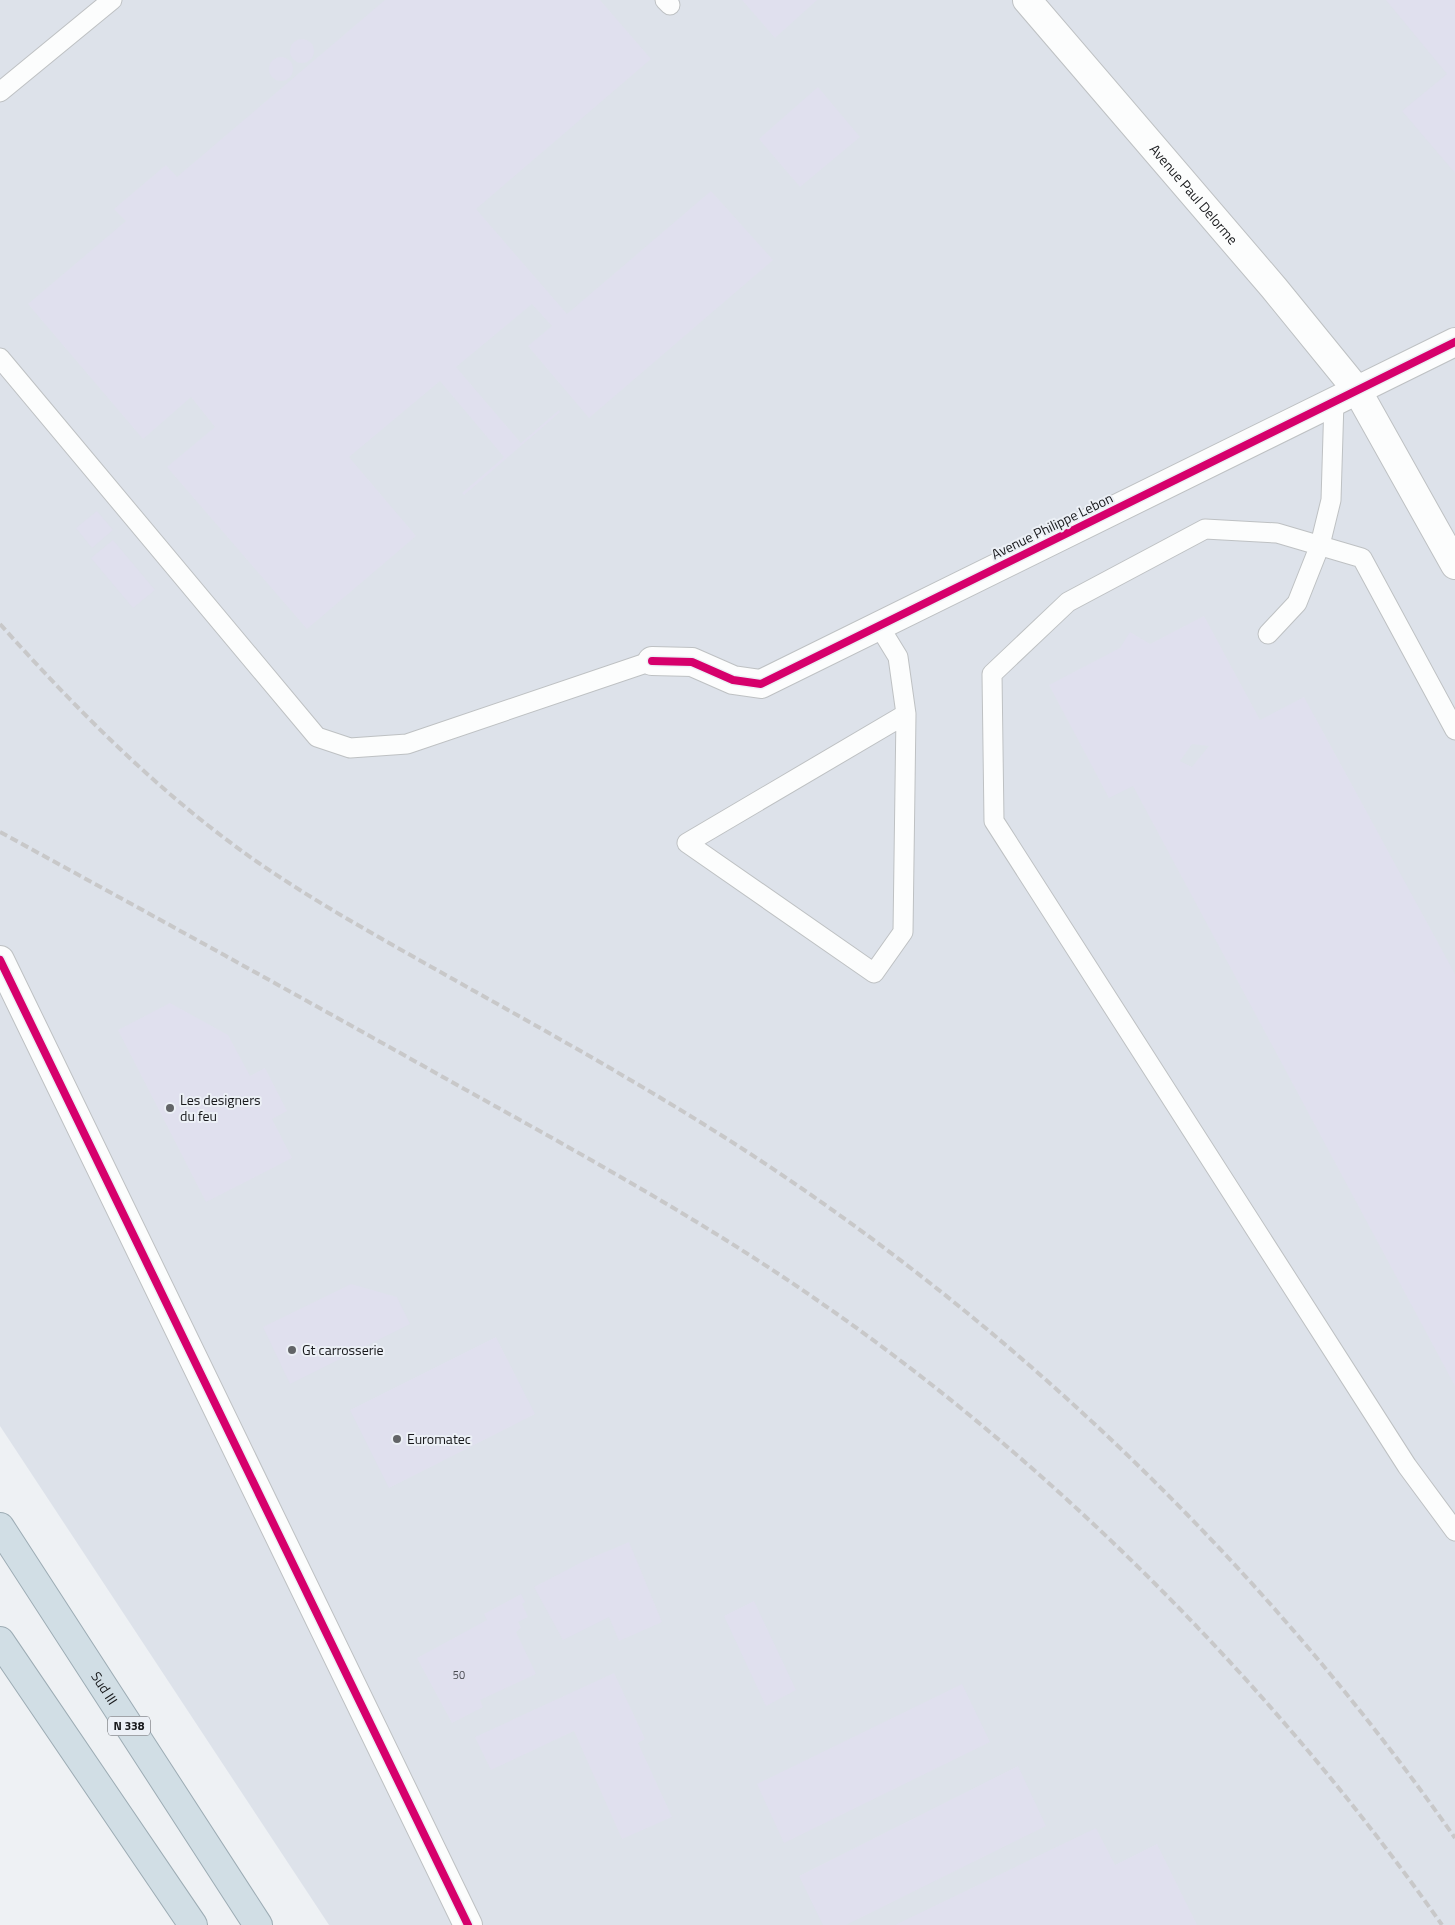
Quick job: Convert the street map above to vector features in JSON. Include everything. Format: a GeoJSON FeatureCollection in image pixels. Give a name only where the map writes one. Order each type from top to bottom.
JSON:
{"type":"FeatureCollection","features":[{"type":"Feature","properties":{"kind":"highway","name":"Sud III"},"geometry":{"type":"LineString","coordinates":[[0,1527],[258,1925]]}},
{"type":"Feature","properties":{"kind":"highway"},"geometry":{"type":"LineString","coordinates":[[0,1641],[193,1925]]}},
{"type":"Feature","properties":{"kind":"street","name":"Avenue Paul Delorme"},"geometry":{"type":"LineString","coordinates":[[1027,0],[1274,288],[1455,566]]}},
{"type":"Feature","properties":{"kind":"street","name":"Avenue Philippe Lebon"},"geometry":{"type":"LineString","coordinates":[[652,661],[692,662],[733,680],[761,684],[1455,342]]}},
{"type":"Feature","properties":{"kind":"street"},"geometry":{"type":"LineString","coordinates":[[0,960],[468,1925]]}},
{"type":"Feature","properties":{"kind":"lane"},"geometry":{"type":"LineString","coordinates":[[0,92],[112,0]]}},
{"type":"Feature","properties":{"kind":"lane"},"geometry":{"type":"LineString","coordinates":[[0,358],[318,736],[350,748],[407,744],[652,661]]}},
{"type":"Feature","properties":{"kind":"lane"},"geometry":{"type":"LineString","coordinates":[[1268,634],[1298,603],[1320,545],[1331,500],[1346,396]]}},
{"type":"Feature","properties":{"kind":"lane"},"geometry":{"type":"LineString","coordinates":[[1455,730],[1362,558],[1277,532],[1205,529],[1068,602],[992,674],[994,820],[1407,1466],[1455,1531]]}},
{"type":"Feature","properties":{"kind":"lane"},"geometry":{"type":"LineString","coordinates":[[879,626],[898,657],[906,714],[903,932],[874,973],[687,843],[906,714]]}},
{"type":"Feature","properties":{"kind":"shaded area"},"geometry":{"type":"Polygon","coordinates":[[[0,0],[1455,0],[1455,1925],[329,1925],[0,1426],[0,0]]]}},
{"type":"Feature","properties":{"kind":"building"},"geometry":{"type":"Polygon","coordinates":[[[385,0],[600,0],[651,59],[476,209],[567,314],[711,191],[773,260],[589,418],[528,346],[552,326],[532,304],[456,367],[521,443],[559,410],[560,412],[464,495],[462,493],[504,457],[440,381],[349,457],[416,536],[307,629],[167,467],[215,427],[191,397],[143,439],[28,304],[126,221],[114,209],[166,165],[177,177],[385,0]]]}},
{"type":"Feature","properties":{"kind":"building"},"geometry":{"type":"Polygon","coordinates":[[[742,0],[817,0],[775,38],[742,0]]]}},
{"type":"Feature","properties":{"kind":"building"},"geometry":{"type":"Polygon","coordinates":[[[1386,0],[1455,0],[1455,173],[1402,111],[1447,74],[1386,0]]]}},
{"type":"Feature","properties":{"kind":"building"},"geometry":{"type":"Polygon","coordinates":[[[302,39],[307,40],[313,46],[313,56],[307,62],[302,63],[297,62],[291,56],[290,51],[291,46],[297,40],[302,39]]]}},
{"type":"Feature","properties":{"kind":"building"},"geometry":{"type":"Polygon","coordinates":[[[281,57],[289,61],[293,69],[289,77],[281,81],[273,77],[269,69],[273,61],[281,57]]]}},
{"type":"Feature","properties":{"kind":"building"},"geometry":{"type":"Polygon","coordinates":[[[818,87],[860,137],[800,187],[759,139],[818,87]]]}},
{"type":"Feature","properties":{"kind":"building"},"geometry":{"type":"Polygon","coordinates":[[[97,511],[113,530],[92,548],[76,528],[97,511]]]}},
{"type":"Feature","properties":{"kind":"building"},"geometry":{"type":"Polygon","coordinates":[[[113,540],[155,590],[133,608],[91,558],[113,540]]]}},
{"type":"Feature","properties":{"kind":"building"},"geometry":{"type":"Polygon","coordinates":[[[1204,616],[1260,720],[1304,697],[1455,974],[1455,1386],[1133,786],[1109,798],[1049,685],[1120,648],[1130,632],[1150,644],[1204,616]],[[1192,744],[1180,761],[1192,767],[1209,746],[1192,744]]]}},
{"type":"Feature","properties":{"kind":"building"},"geometry":{"type":"Polygon","coordinates":[[[170,1003],[228,1035],[250,1076],[265,1068],[287,1111],[272,1119],[292,1158],[206,1202],[118,1030],[170,1003]]]}},
{"type":"Feature","properties":{"kind":"building"},"geometry":{"type":"Polygon","coordinates":[[[351,1284],[397,1297],[410,1324],[290,1384],[263,1327],[351,1284]]]}},
{"type":"Feature","properties":{"kind":"building"},"geometry":{"type":"Polygon","coordinates":[[[496,1337],[535,1414],[389,1488],[350,1410],[496,1337]]]}},
{"type":"Feature","properties":{"kind":"building"},"geometry":{"type":"Polygon","coordinates":[[[629,1542],[662,1622],[619,1641],[609,1617],[563,1640],[534,1587],[586,1560],[629,1542]]]}},
{"type":"Feature","properties":{"kind":"building"},"geometry":{"type":"Polygon","coordinates":[[[521,1594],[525,1602],[522,1604],[528,1617],[518,1622],[521,1628],[516,1632],[536,1674],[480,1700],[483,1707],[452,1723],[417,1658],[487,1620],[484,1614],[521,1594]]]}},
{"type":"Feature","properties":{"kind":"building"},"geometry":{"type":"Polygon","coordinates":[[[754,1601],[796,1690],[766,1706],[724,1616],[754,1601]]]}},
{"type":"Feature","properties":{"kind":"building"},"geometry":{"type":"Polygon","coordinates":[[[614,1673],[645,1739],[638,1743],[672,1817],[622,1839],[574,1731],[491,1770],[475,1737],[614,1673]]]}},
{"type":"Feature","properties":{"kind":"building"},"geometry":{"type":"Polygon","coordinates":[[[962,1684],[990,1742],[784,1843],[757,1784],[962,1684]]]}},
{"type":"Feature","properties":{"kind":"building"},"geometry":{"type":"Polygon","coordinates":[[[1018,1766],[1046,1826],[846,1925],[823,1925],[799,1876],[1018,1766]]]}},
{"type":"Feature","properties":{"kind":"building"},"geometry":{"type":"Polygon","coordinates":[[[1096,1828],[1115,1865],[1157,1844],[1197,1925],[895,1925],[1096,1828]]]}},
{"type":"Feature","properties":{"kind":"railway"},"geometry":{"type":"LineString","coordinates":[[0,624],[59,688],[120,749],[184,806],[253,859],[351,921],[601,1063],[749,1153],[851,1223],[949,1298],[1043,1378],[1134,1462],[1221,1550],[1304,1642],[1382,1738],[1455,1838]]}},
{"type":"Feature","properties":{"kind":"railway"},"geometry":{"type":"LineString","coordinates":[[0,832],[549,1136],[639,1188],[771,1269],[903,1363],[990,1432],[1074,1506],[1155,1584],[1233,1666],[1307,1750],[1377,1836],[1442,1925]]}},
{"type":"Feature","properties":{"kind":"cycle path"},"geometry":{"type":"LineString","coordinates":[[652,661],[692,662],[733,680],[761,684],[1455,342]]}},
{"type":"Feature","properties":{"kind":"cycle path"},"geometry":{"type":"LineString","coordinates":[[0,960],[468,1925]]}},
{"type":"Feature","properties":{"kind":"place","name":"Les designers du feu"},"geometry":{"type":"Point","coordinates":[170,1108]}},
{"type":"Feature","properties":{"kind":"place","name":"Gt carrosserie"},"geometry":{"type":"Point","coordinates":[292,1350]}},
{"type":"Feature","properties":{"kind":"place","name":"Euromatec"},"geometry":{"type":"Point","coordinates":[397,1439]}}]}
